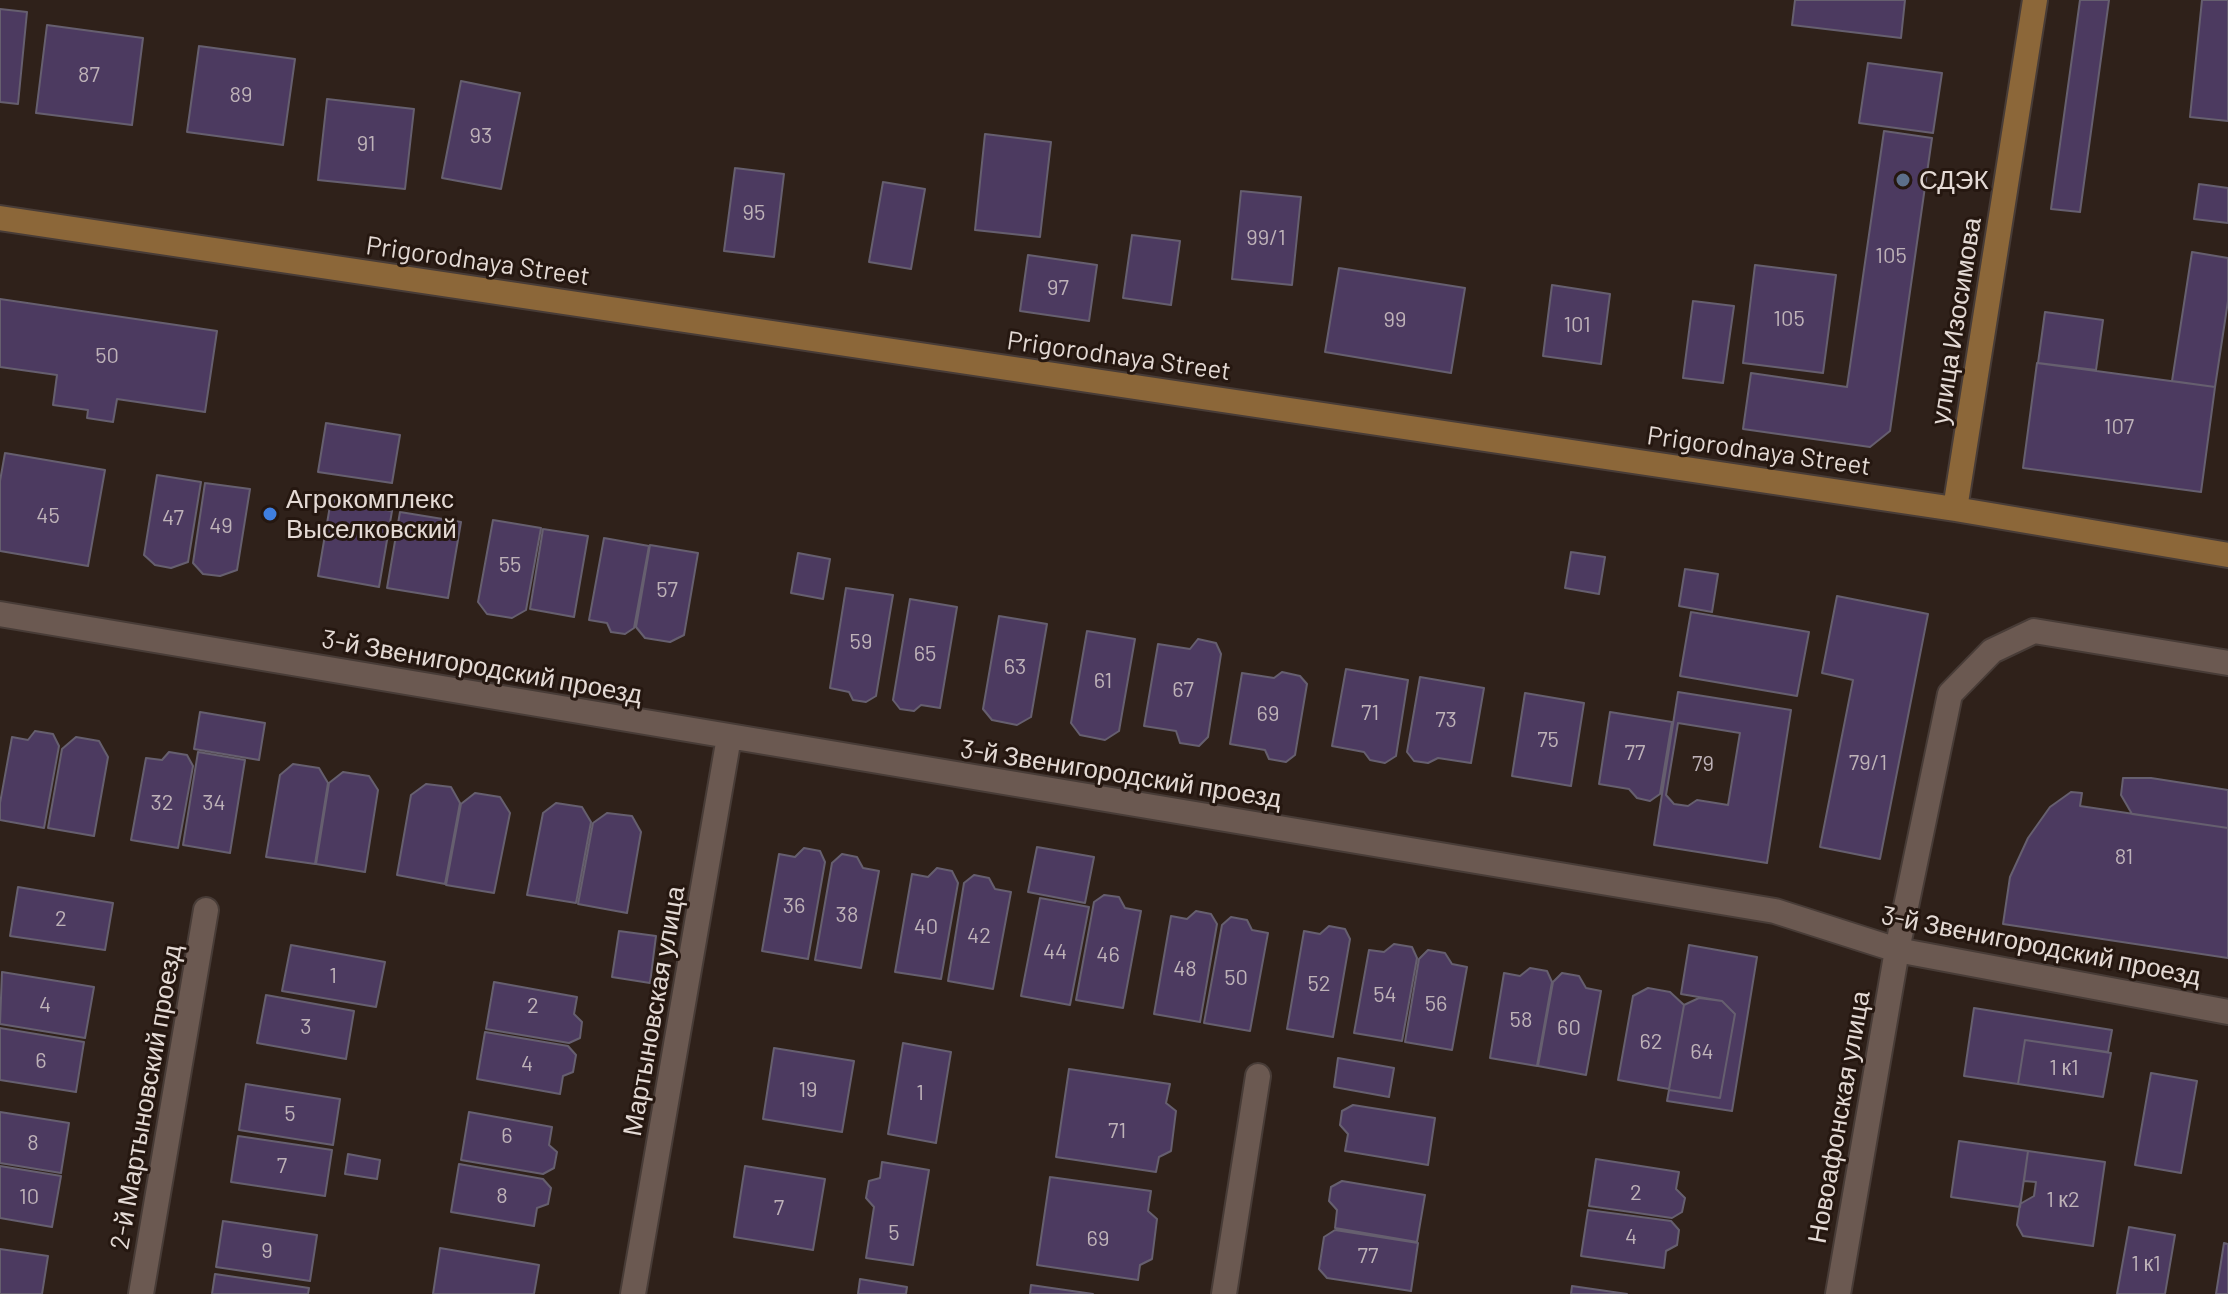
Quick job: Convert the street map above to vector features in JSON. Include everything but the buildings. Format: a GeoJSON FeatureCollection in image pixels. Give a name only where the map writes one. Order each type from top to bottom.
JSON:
{"type":"FeatureCollection","features":[{"type":"Feature","properties":{"kind":"street","name":"улица Изосимова"},"geometry":{"type":"LineString","coordinates":[[1955,509],[2035,0]]}},
{"type":"Feature","properties":{"kind":"street","name":"Prigorodnaya Street"},"geometry":{"type":"LineString","coordinates":[[0,218],[1955,509],[2228,555]]}},
{"type":"Feature","properties":{"kind":"street","name":"3-й Звенигородский проезд"},"geometry":{"type":"LineString","coordinates":[[0,614],[1775,911],[1897,950],[2228,1012]]}},
{"type":"Feature","properties":{"kind":"street","name":"Новоафонская улица"},"geometry":{"type":"LineString","coordinates":[[1838,1294],[1897,950],[1950,694],[1992,651],[2034,631],[2228,663]]}},
{"type":"Feature","properties":{"kind":"street","name":"Мартыновская улица"},"geometry":{"type":"LineString","coordinates":[[633,1294],[729,737]]}},
{"type":"Feature","properties":{"kind":"street","name":"2-й Мартыновский проезд"},"geometry":{"type":"LineString","coordinates":[[141,1294],[206,910]]}},
{"type":"Feature","properties":{"kind":"street"},"geometry":{"type":"LineString","coordinates":[[1224,1294],[1258,1076]]}},
{"type":"Feature","properties":{"kind":"place","name":"СДЭК"},"geometry":{"type":"Point","coordinates":[1903,180]}},
{"type":"Feature","properties":{"kind":"place","name":"Агрокомплекс Выселковский"},"geometry":{"type":"Point","coordinates":[270,514]}}]}
